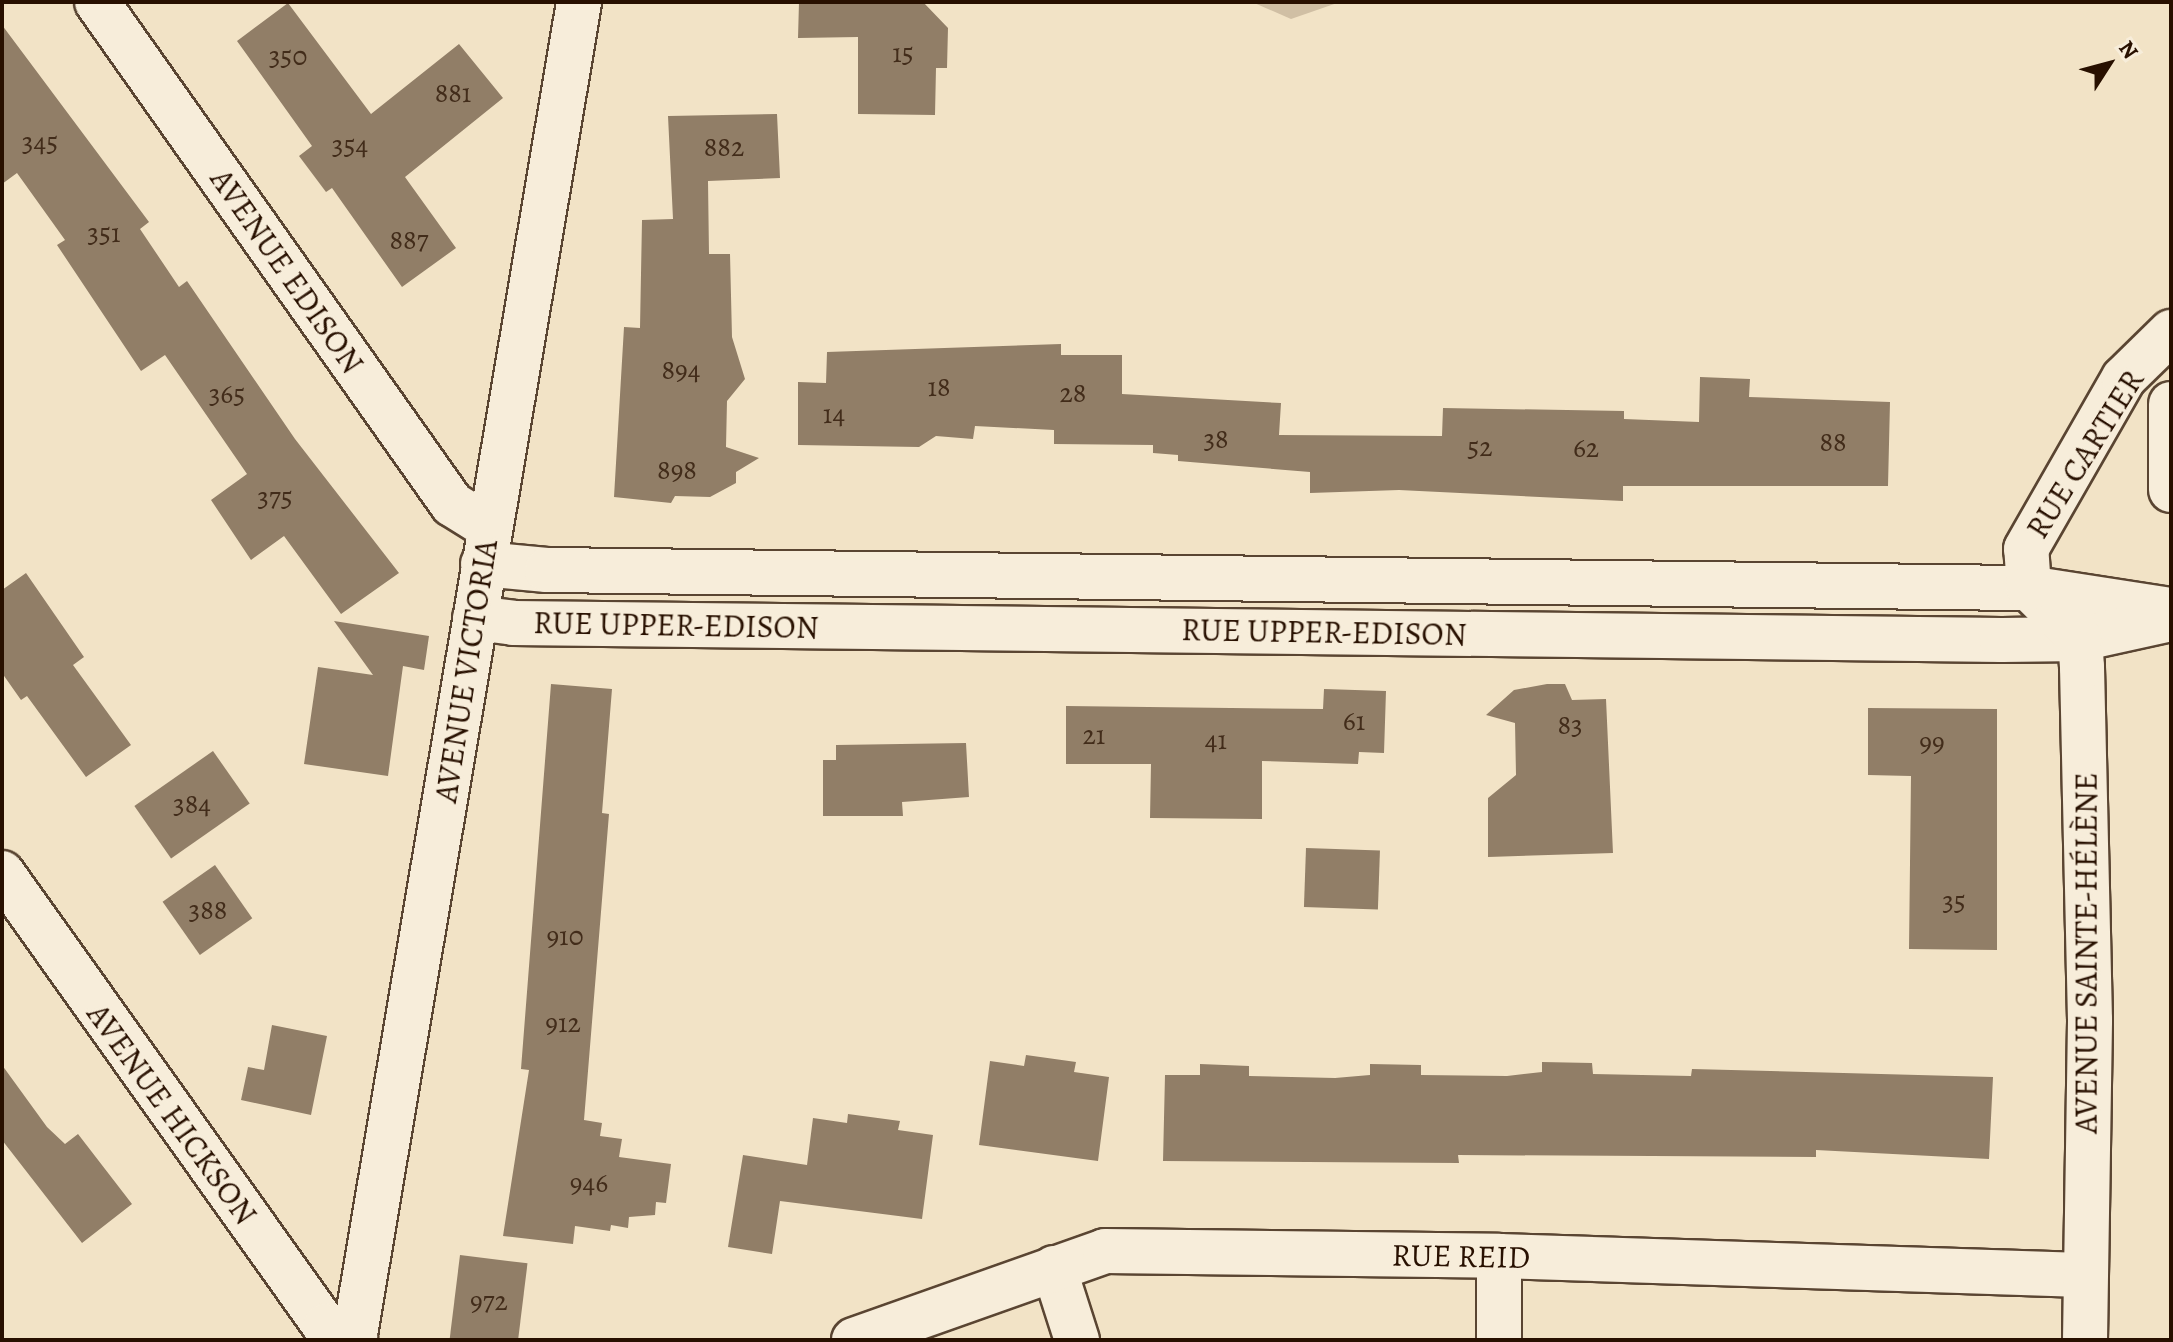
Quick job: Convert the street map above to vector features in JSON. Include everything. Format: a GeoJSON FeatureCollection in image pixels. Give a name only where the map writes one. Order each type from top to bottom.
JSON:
{"type":"FeatureCollection","features":[{"type":"Feature","properties":{"kind":"street","name":"AVENUE EDISON"},"geometry":{"type":"LineString","coordinates":[[97,2],[452,504],[486,545]]}},
{"type":"Feature","properties":{"kind":"street","name":"AVENUE VICTORIA"},"geometry":{"type":"LineString","coordinates":[[355,1339],[579,2]]}},
{"type":"Feature","properties":{"kind":"street","name":"RUE CARTIER"},"geometry":{"type":"LineString","coordinates":[[2029,588],[2026,549],[2124,378],[2171,332]]}},
{"type":"Feature","properties":{"kind":"street","name":"RUE CARTIER"},"geometry":{"type":"LineString","coordinates":[[2171,404],[2171,490]]}},
{"type":"Feature","properties":{"kind":"street","name":"RUE UPPER-EDISON"},"geometry":{"type":"LineString","coordinates":[[486,545],[547,570],[2029,588],[2171,610]]}},
{"type":"Feature","properties":{"kind":"street"},"geometry":{"type":"LineString","coordinates":[[2029,588],[2080,639]]}},
{"type":"Feature","properties":{"kind":"street","name":"RUE UPPER-EDISON"},"geometry":{"type":"LineString","coordinates":[[475,618],[513,623],[2080,639],[2171,619]]}},
{"type":"Feature","properties":{"kind":"street","name":"AVENUE SAINTE-HÉLÈNE"},"geometry":{"type":"LineString","coordinates":[[2080,639],[2090,1020],[2083,1275],[2085,1340]]}},
{"type":"Feature","properties":{"kind":"street","name":"AVENUE HICKSON"},"geometry":{"type":"LineString","coordinates":[[2,873],[325,1326],[355,1339]]}},
{"type":"Feature","properties":{"kind":"street","name":"RUE REID"},"geometry":{"type":"LineString","coordinates":[[854,1340],[1105,1251],[1499,1256],[2083,1275]]}},
{"type":"Feature","properties":{"kind":"street"},"geometry":{"type":"LineString","coordinates":[[1499,1256],[1499,1340]]}},
{"type":"Feature","properties":{"kind":"street"},"geometry":{"type":"LineString","coordinates":[[1054,1268],[1077,1340]]}},
{"type":"Feature","properties":{"kind":"shaded area"},"geometry":{"type":"Polygon","coordinates":[[[1252,2],[1340,2],[1291,19],[1252,2]]]}},
{"type":"Feature","properties":{"kind":"building"},"geometry":{"type":"Polygon","coordinates":[[[799,2],[923,2],[948,28],[947,68],[936,68],[935,115],[858,114],[858,37],[798,38],[799,2]]]}},
{"type":"Feature","properties":{"kind":"building"},"geometry":{"type":"Polygon","coordinates":[[[288,3],[371,114],[459,44],[503,98],[405,177],[456,248],[402,287],[332,188],[326,192],[299,156],[312,146],[237,41],[288,3]]]}},
{"type":"Feature","properties":{"kind":"building"},"geometry":{"type":"Polygon","coordinates":[[[2,25],[149,222],[140,229],[179,287],[187,281],[295,439],[399,573],[341,614],[284,536],[251,560],[211,500],[247,474],[165,355],[141,371],[57,245],[65,240],[17,173],[2,184],[2,25]]]}},
{"type":"Feature","properties":{"kind":"building"},"geometry":{"type":"Polygon","coordinates":[[[777,114],[780,178],[708,181],[709,254],[730,254],[732,337],[745,379],[727,401],[726,447],[759,458],[736,472],[736,483],[710,497],[675,496],[671,503],[614,497],[624,327],[640,328],[642,220],[673,219],[668,116],[777,114]]]}},
{"type":"Feature","properties":{"kind":"building"},"geometry":{"type":"Polygon","coordinates":[[[1061,344],[1061,355],[1122,355],[1122,394],[1281,403],[1279,435],[1442,436],[1443,408],[1624,411],[1624,419],[1699,422],[1700,377],[1750,379],[1749,397],[1890,402],[1888,486],[1623,486],[1623,501],[1399,490],[1310,493],[1310,472],[1178,461],[1178,455],[1153,453],[1153,445],[1054,444],[1054,430],[975,426],[973,439],[936,436],[919,447],[798,445],[798,382],[826,383],[827,352],[1061,344]]]}},
{"type":"Feature","properties":{"kind":"building"},"geometry":{"type":"Polygon","coordinates":[[[26,573],[84,657],[73,665],[131,745],[86,777],[27,696],[21,700],[2,673],[2,590],[26,573]]]}},
{"type":"Feature","properties":{"kind":"building"},"geometry":{"type":"Polygon","coordinates":[[[334,621],[429,636],[424,670],[403,666],[388,776],[304,764],[318,667],[373,675],[334,621]]]}},
{"type":"Feature","properties":{"kind":"building"},"geometry":{"type":"Polygon","coordinates":[[[551,684],[612,689],[602,813],[609,814],[584,1120],[602,1123],[600,1136],[622,1139],[619,1157],[671,1164],[666,1203],[656,1202],[655,1215],[629,1217],[628,1228],[611,1225],[610,1231],[575,1226],[573,1244],[503,1236],[529,1070],[521,1069],[551,684]]]}},
{"type":"Feature","properties":{"kind":"building"},"geometry":{"type":"Polygon","coordinates":[[[1565,684],[1572,700],[1606,699],[1613,853],[1488,857],[1488,798],[1516,775],[1515,723],[1486,715],[1514,690],[1565,684]]]}},
{"type":"Feature","properties":{"kind":"building"},"geometry":{"type":"Polygon","coordinates":[[[1324,689],[1386,691],[1384,753],[1359,752],[1358,764],[1262,761],[1262,819],[1150,818],[1151,764],[1066,764],[1066,706],[1323,709],[1324,689]]]}},
{"type":"Feature","properties":{"kind":"building"},"geometry":{"type":"Polygon","coordinates":[[[1868,708],[1997,709],[1997,950],[1909,949],[1911,776],[1868,775],[1868,708]]]}},
{"type":"Feature","properties":{"kind":"building"},"geometry":{"type":"Polygon","coordinates":[[[966,743],[969,797],[902,802],[903,816],[823,816],[823,760],[836,760],[836,745],[966,743]]]}},
{"type":"Feature","properties":{"kind":"building"},"geometry":{"type":"Polygon","coordinates":[[[213,751],[250,803],[171,858],[134,806],[213,751]]]}},
{"type":"Feature","properties":{"kind":"building"},"geometry":{"type":"Polygon","coordinates":[[[1306,848],[1380,851],[1378,910],[1304,907],[1306,848]]]}},
{"type":"Feature","properties":{"kind":"building"},"geometry":{"type":"Polygon","coordinates":[[[215,865],[252,918],[200,955],[163,902],[215,865]]]}},
{"type":"Feature","properties":{"kind":"building"},"geometry":{"type":"Polygon","coordinates":[[[272,1025],[327,1036],[311,1115],[241,1100],[248,1067],[264,1070],[272,1025]]]}},
{"type":"Feature","properties":{"kind":"building"},"geometry":{"type":"Polygon","coordinates":[[[1026,1055],[1076,1062],[1074,1072],[1109,1077],[1098,1161],[979,1145],[990,1061],[1024,1066],[1026,1055]]]}},
{"type":"Feature","properties":{"kind":"building"},"geometry":{"type":"Polygon","coordinates":[[[1542,1062],[1592,1063],[1593,1074],[1691,1076],[1692,1069],[1993,1077],[1989,1159],[1816,1150],[1816,1157],[1458,1155],[1459,1163],[1163,1161],[1165,1075],[1200,1075],[1200,1064],[1249,1066],[1249,1076],[1335,1078],[1370,1075],[1370,1064],[1421,1065],[1421,1075],[1507,1076],[1542,1072],[1542,1062]]]}},
{"type":"Feature","properties":{"kind":"building"},"geometry":{"type":"Polygon","coordinates":[[[2,1065],[47,1127],[65,1144],[78,1134],[132,1204],[82,1243],[2,1140],[2,1065]]]}},
{"type":"Feature","properties":{"kind":"building"},"geometry":{"type":"Polygon","coordinates":[[[848,1114],[900,1121],[898,1130],[933,1135],[922,1219],[780,1201],[772,1254],[728,1247],[743,1155],[807,1165],[813,1118],[847,1123],[848,1114]]]}},
{"type":"Feature","properties":{"kind":"building"},"geometry":{"type":"Polygon","coordinates":[[[460,1255],[527,1263],[518,1340],[450,1340],[460,1255]]]}}]}
